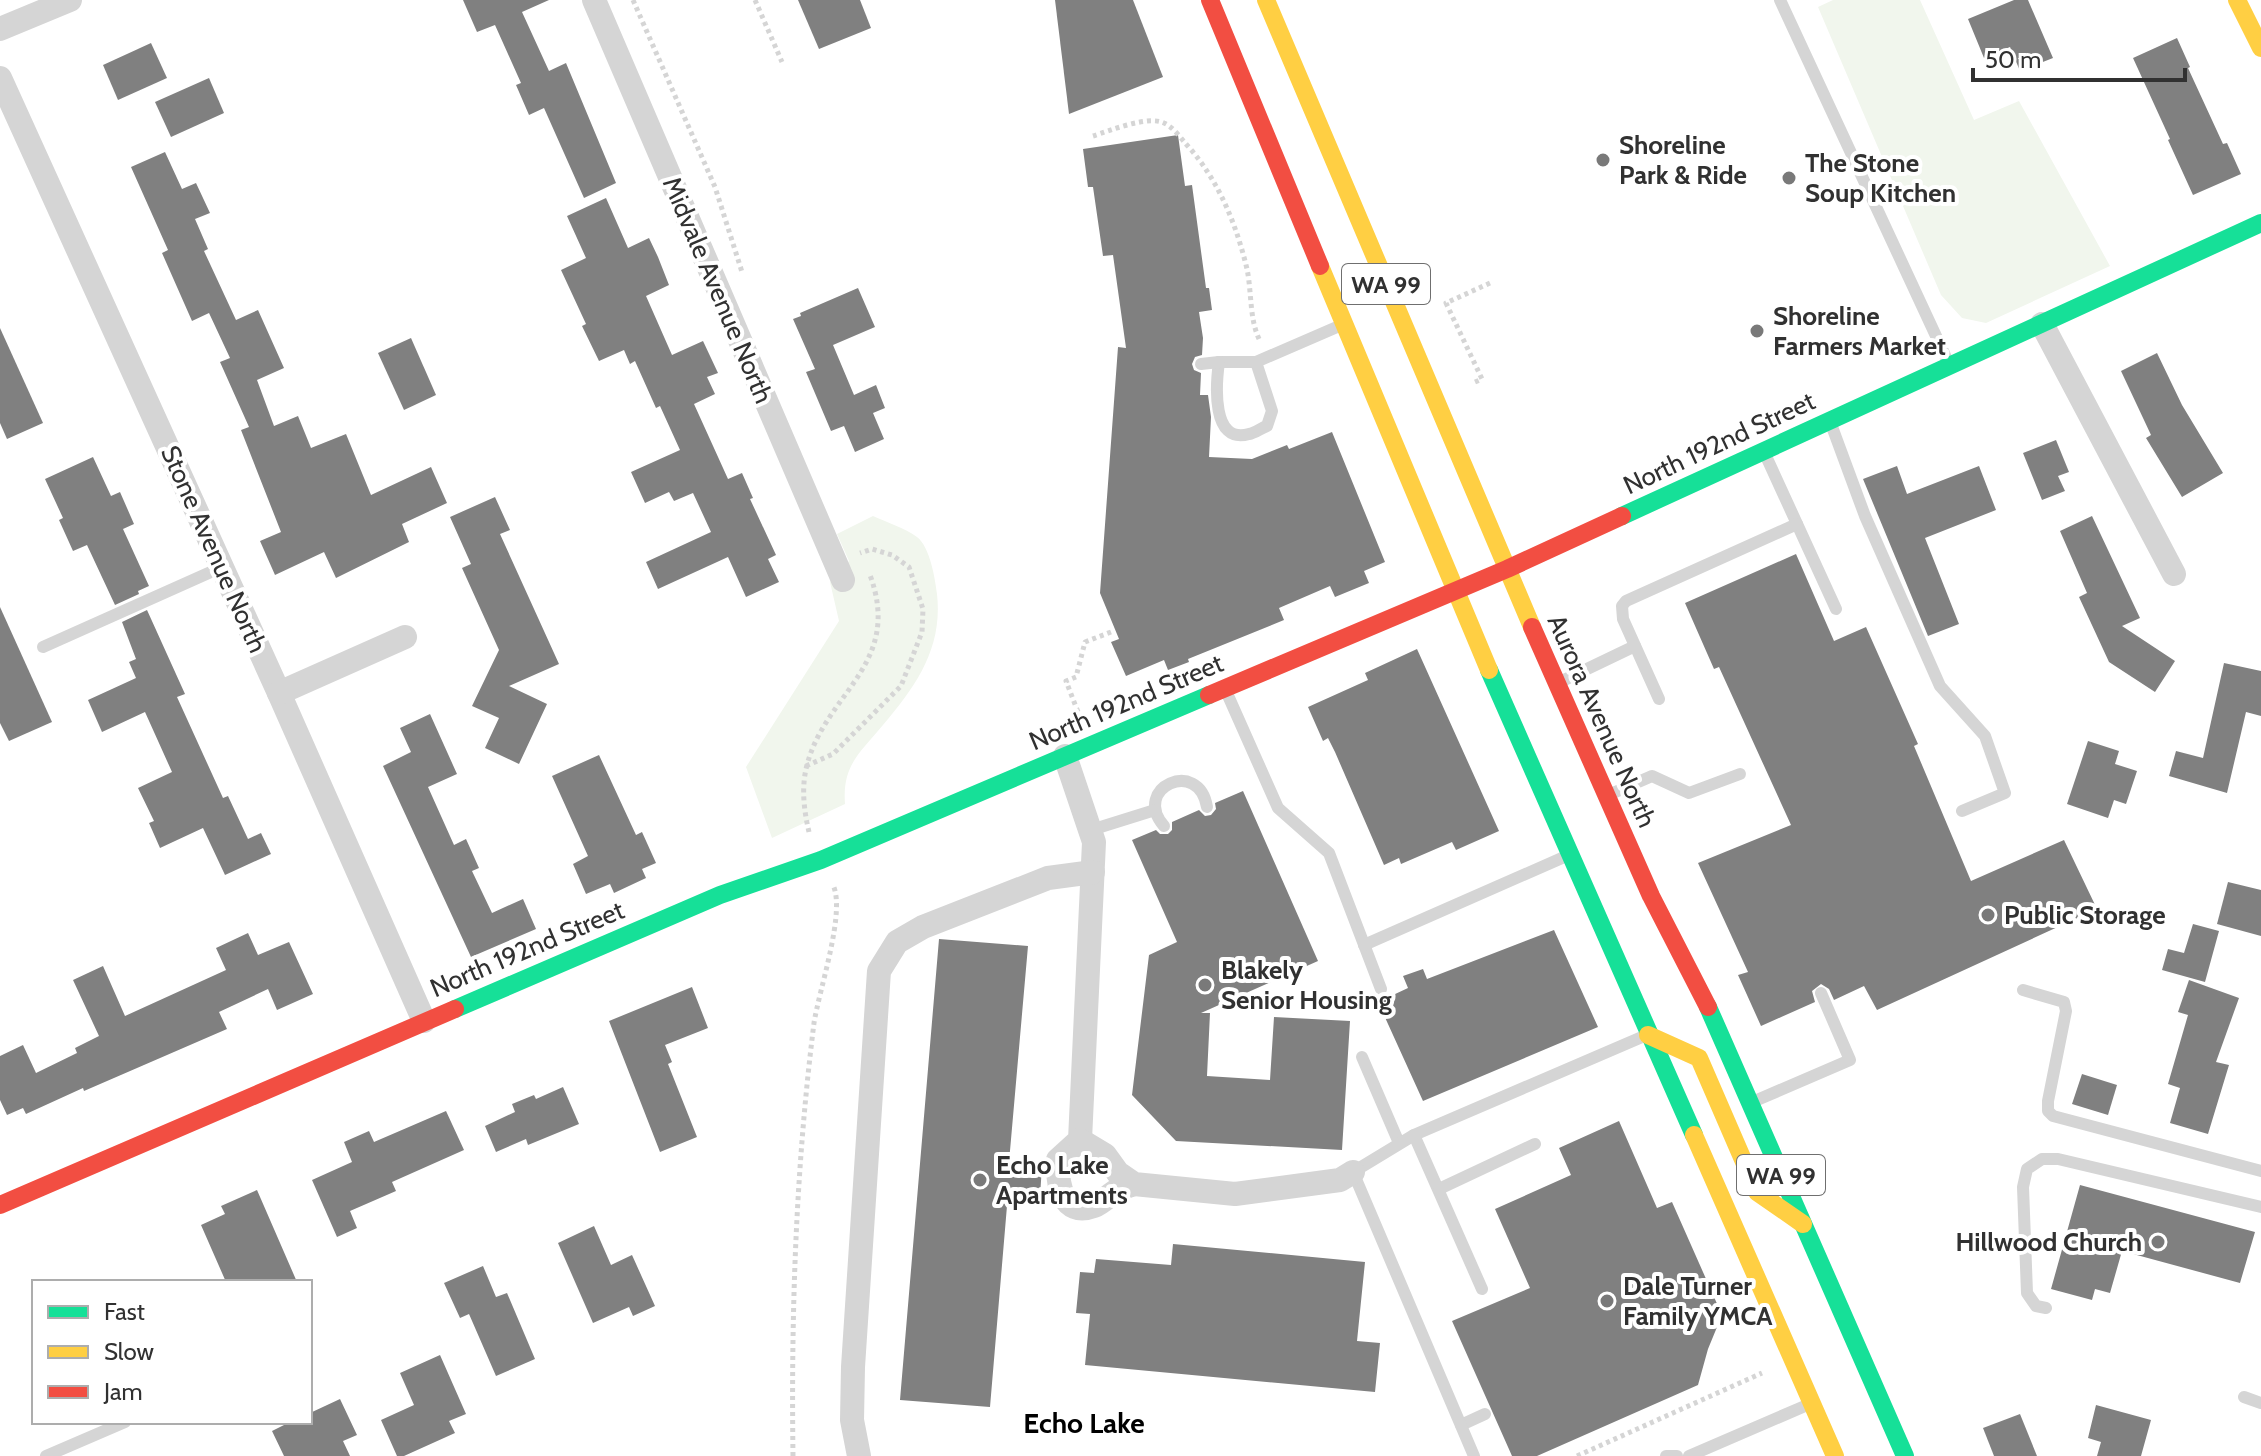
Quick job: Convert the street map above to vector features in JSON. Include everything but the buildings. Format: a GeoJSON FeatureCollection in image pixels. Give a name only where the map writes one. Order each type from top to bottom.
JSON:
{"type":"FeatureCollection","features":[{"type":"Feature","properties":{"kind":"main road","name":"WA 99"},"geometry":{"type":"LineString","coordinates":[[1210,0],[1454,591],[1835,1456]]}},
{"type":"Feature","properties":{"kind":"main road","name":"Aurora Avenue North"},"geometry":{"type":"LineString","coordinates":[[1266,0],[1606,795],[1651,896],[1712,1015],[1905,1456]]}},
{"type":"Feature","properties":{"kind":"main road"},"geometry":{"type":"LineString","coordinates":[[2237,0],[2261,48]]}},
{"type":"Feature","properties":{"kind":"main road","name":"North 192nd Street"},"geometry":{"type":"LineString","coordinates":[[0,1205],[720,895],[821,860],[1507,569],[2261,223]]}},
{"type":"Feature","properties":{"kind":"main road"},"geometry":{"type":"LineString","coordinates":[[1648,1035],[1699,1058],[1757,1192],[1803,1224]]}},
{"type":"Feature","properties":{"kind":"street"},"geometry":{"type":"LineString","coordinates":[[0,29],[70,0]]}},
{"type":"Feature","properties":{"kind":"street","name":"Midvale Avenue North"},"geometry":{"type":"LineString","coordinates":[[594,0],[843,580]]}},
{"type":"Feature","properties":{"kind":"street","name":"Stone Avenue North"},"geometry":{"type":"LineString","coordinates":[[0,78],[424,1021]]}},
{"type":"Feature","properties":{"kind":"street"},"geometry":{"type":"LineString","coordinates":[[2042,324],[2174,574]]}},
{"type":"Feature","properties":{"kind":"street"},"geometry":{"type":"LineString","coordinates":[[279,693],[405,637]]}},
{"type":"Feature","properties":{"kind":"street"},"geometry":{"type":"LineString","coordinates":[[1065,756],[1094,842],[1080,1140],[1058,1160],[1057,1180],[1066,1202],[1077,1208],[1094,1206],[1116,1191],[1134,1184],[1235,1194],[1340,1180],[1353,1172]]}},
{"type":"Feature","properties":{"kind":"street"},"geometry":{"type":"LineString","coordinates":[[859,1456],[852,1420],[853,1367],[879,971],[897,942],[923,927],[1048,878],[1093,872]]}},
{"type":"Feature","properties":{"kind":"street"},"geometry":{"type":"LineString","coordinates":[[1080,1140],[1105,1155],[1118,1173],[1134,1184]]}},
{"type":"Feature","properties":{"kind":"lane"},"geometry":{"type":"LineString","coordinates":[[1780,0],[1950,366]]}},
{"type":"Feature","properties":{"kind":"lane"},"geometry":{"type":"LineString","coordinates":[[1201,364],[1261,360],[1344,324]]}},
{"type":"Feature","properties":{"kind":"lane"},"geometry":{"type":"LineString","coordinates":[[1219,362],[1219,410],[1224,428],[1231,434],[1247,435],[1267,426],[1272,411],[1261,360]]}},
{"type":"Feature","properties":{"kind":"lane"},"geometry":{"type":"LineString","coordinates":[[1830,421],[1865,516],[1940,686],[1985,736],[2005,793],[1962,811]]}},
{"type":"Feature","properties":{"kind":"lane"},"geometry":{"type":"LineString","coordinates":[[1764,451],[1836,609]]}},
{"type":"Feature","properties":{"kind":"lane"},"geometry":{"type":"LineString","coordinates":[[1659,699],[1623,619],[1622,606],[1626,601],[1797,524]]}},
{"type":"Feature","properties":{"kind":"lane"},"geometry":{"type":"LineString","coordinates":[[43,647],[222,567]]}},
{"type":"Feature","properties":{"kind":"lane"},"geometry":{"type":"LineString","coordinates":[[1557,683],[1635,646]]}},
{"type":"Feature","properties":{"kind":"lane"},"geometry":{"type":"LineString","coordinates":[[1224,688],[1278,808],[1329,853],[1381,989]]}},
{"type":"Feature","properties":{"kind":"lane"},"geometry":{"type":"LineString","coordinates":[[1606,795],[1652,776],[1689,793],[1740,774]]}},
{"type":"Feature","properties":{"kind":"lane"},"geometry":{"type":"LineString","coordinates":[[1164,826],[1155,810],[1155,802],[1164,787],[1180,781],[1197,786],[1203,793],[1207,807]]}},
{"type":"Feature","properties":{"kind":"lane"},"geometry":{"type":"LineString","coordinates":[[1091,830],[1155,810]]}},
{"type":"Feature","properties":{"kind":"lane"},"geometry":{"type":"LineString","coordinates":[[1364,945],[1570,855]]}},
{"type":"Feature","properties":{"kind":"lane"},"geometry":{"type":"LineString","coordinates":[[2023,990],[2064,1002],[2066,1011],[2048,1101],[2048,1111],[2053,1116],[2261,1171]]}},
{"type":"Feature","properties":{"kind":"lane"},"geometry":{"type":"LineString","coordinates":[[1750,1103],[1850,1060],[1821,993]]}},
{"type":"Feature","properties":{"kind":"lane"},"geometry":{"type":"LineString","coordinates":[[1474,1456],[1353,1172],[1414,1135],[1648,1035]]}},
{"type":"Feature","properties":{"kind":"lane"},"geometry":{"type":"LineString","coordinates":[[1362,1057],[1399,1143]]}},
{"type":"Feature","properties":{"kind":"lane"},"geometry":{"type":"LineString","coordinates":[[1414,1135],[1482,1289]]}},
{"type":"Feature","properties":{"kind":"lane"},"geometry":{"type":"LineString","coordinates":[[1439,1189],[1535,1144]]}},
{"type":"Feature","properties":{"kind":"lane"},"geometry":{"type":"LineString","coordinates":[[2046,1308],[2036,1306],[2027,1293],[2023,1187],[2027,1169],[2042,1159],[2058,1159],[2261,1207]]}},
{"type":"Feature","properties":{"kind":"lane"},"geometry":{"type":"LineString","coordinates":[[2244,1397],[2261,1403]]}},
{"type":"Feature","properties":{"kind":"lane"},"geometry":{"type":"LineString","coordinates":[[1689,1456],[1812,1403]]}},
{"type":"Feature","properties":{"kind":"lane"},"geometry":{"type":"LineString","coordinates":[[1461,1425],[1485,1414]]}},
{"type":"Feature","properties":{"kind":"lane"},"geometry":{"type":"LineString","coordinates":[[46,1456],[120,1424]]}},
{"type":"Feature","properties":{"kind":"lane"},"geometry":{"type":"LineString","coordinates":[[1711,1447],[1723,1456]]}},
{"type":"Feature","properties":{"kind":"lane"},"geometry":{"type":"LineString","coordinates":[[1666,1456],[1677,1456]]}},
{"type":"Feature","properties":{"kind":"path"},"geometry":{"type":"LineString","coordinates":[[633,0],[715,187],[746,285]]}},
{"type":"Feature","properties":{"kind":"path"},"geometry":{"type":"LineString","coordinates":[[755,0],[782,62]]}},
{"type":"Feature","properties":{"kind":"path"},"geometry":{"type":"LineString","coordinates":[[1093,136],[1123,126],[1164,122],[1204,164],[1240,244],[1248,273],[1261,360]]}},
{"type":"Feature","properties":{"kind":"path"},"geometry":{"type":"LineString","coordinates":[[1475,382],[1482,379],[1446,303],[1490,283]]}},
{"type":"Feature","properties":{"kind":"path"},"geometry":{"type":"LineString","coordinates":[[809,833],[803,804],[806,766],[820,734],[873,651],[879,614],[876,592],[856,541]]}},
{"type":"Feature","properties":{"kind":"path"},"geometry":{"type":"LineString","coordinates":[[806,766],[833,754],[901,686],[922,632],[923,609],[909,567],[892,555],[872,549],[862,553],[831,554]]}},
{"type":"Feature","properties":{"kind":"path"},"geometry":{"type":"LineString","coordinates":[[1078,712],[1066,681],[1076,677],[1085,642],[1111,632]]}},
{"type":"Feature","properties":{"kind":"path"},"geometry":{"type":"LineString","coordinates":[[793,1456],[792,1357],[801,1134],[815,1018],[837,894],[832,882]]}},
{"type":"Feature","properties":{"kind":"path"},"geometry":{"type":"LineString","coordinates":[[1577,1456],[1756,1375]]}},
{"type":"Feature","properties":{"kind":"shaded area"},"geometry":{"type":"Polygon","coordinates":[[[1833,0],[1920,0],[1974,120],[2019,101],[2110,266],[1986,323],[1962,318],[1941,295],[1818,7],[1833,0]]]}},
{"type":"Feature","properties":{"kind":"shaded area"},"geometry":{"type":"Polygon","coordinates":[[[873,516],[917,537],[925,548],[937,594],[938,614],[931,649],[906,696],[854,760],[846,779],[845,804],[772,838],[746,767],[839,621],[830,582],[849,561],[837,534],[873,516]]]}},
{"type":"Feature","properties":{"kind":"traffic: fast"},"geometry":{"type":"LineString","coordinates":[[1622,516],[2261,223]]}},
{"type":"Feature","properties":{"kind":"traffic: fast"},"geometry":{"type":"LineString","coordinates":[[1489,670],[1694,1135]]}},
{"type":"Feature","properties":{"kind":"traffic: fast"},"geometry":{"type":"LineString","coordinates":[[455,1009],[720,895],[821,860],[1209,695]]}},
{"type":"Feature","properties":{"kind":"traffic: fast"},"geometry":{"type":"LineString","coordinates":[[1708,1007],[1905,1456]]}},
{"type":"Feature","properties":{"kind":"traffic: slow"},"geometry":{"type":"LineString","coordinates":[[1266,0],[1532,627]]}},
{"type":"Feature","properties":{"kind":"traffic: slow"},"geometry":{"type":"LineString","coordinates":[[2237,0],[2261,48]]}},
{"type":"Feature","properties":{"kind":"traffic: slow"},"geometry":{"type":"LineString","coordinates":[[1320,266],[1489,670]]}},
{"type":"Feature","properties":{"kind":"traffic: slow"},"geometry":{"type":"LineString","coordinates":[[1648,1035],[1699,1058],[1757,1192],[1803,1224]]}},
{"type":"Feature","properties":{"kind":"traffic: slow"},"geometry":{"type":"LineString","coordinates":[[1694,1135],[1835,1456]]}},
{"type":"Feature","properties":{"kind":"traffic: jam"},"geometry":{"type":"LineString","coordinates":[[1210,0],[1320,266]]}},
{"type":"Feature","properties":{"kind":"traffic: jam"},"geometry":{"type":"LineString","coordinates":[[1209,695],[1507,569],[1622,516]]}},
{"type":"Feature","properties":{"kind":"traffic: jam"},"geometry":{"type":"LineString","coordinates":[[1532,627],[1651,896],[1708,1007]]}},
{"type":"Feature","properties":{"kind":"traffic: jam"},"geometry":{"type":"LineString","coordinates":[[0,1205],[455,1009]]}},
{"type":"Feature","properties":{"kind":"place","name":"Shoreline Park & Ride"},"geometry":{"type":"Point","coordinates":[1603,160]}},
{"type":"Feature","properties":{"kind":"place","name":"The Stone Soup Kitchen"},"geometry":{"type":"Point","coordinates":[1789,178]}},
{"type":"Feature","properties":{"kind":"place","name":"Shoreline Farmers Market"},"geometry":{"type":"Point","coordinates":[1757,331]}},
{"type":"Feature","properties":{"kind":"place","name":"Public Storage"},"geometry":{"type":"Point","coordinates":[1988,915]}},
{"type":"Feature","properties":{"kind":"place","name":"Blakely Senior Housing"},"geometry":{"type":"Point","coordinates":[1205,985]}},
{"type":"Feature","properties":{"kind":"place","name":"Echo Lake Apartments"},"geometry":{"type":"Point","coordinates":[980,1180]}},
{"type":"Feature","properties":{"kind":"place","name":"Hillwood Church"},"geometry":{"type":"Point","coordinates":[2158,1242]}},
{"type":"Feature","properties":{"kind":"place","name":"Dale Turner Family YMCA"},"geometry":{"type":"Point","coordinates":[1607,1301]}},
{"type":"Feature","properties":{"kind":"district","name":"Echo Lake"},"geometry":{"type":"Point","coordinates":[1084,1423]}}]}
